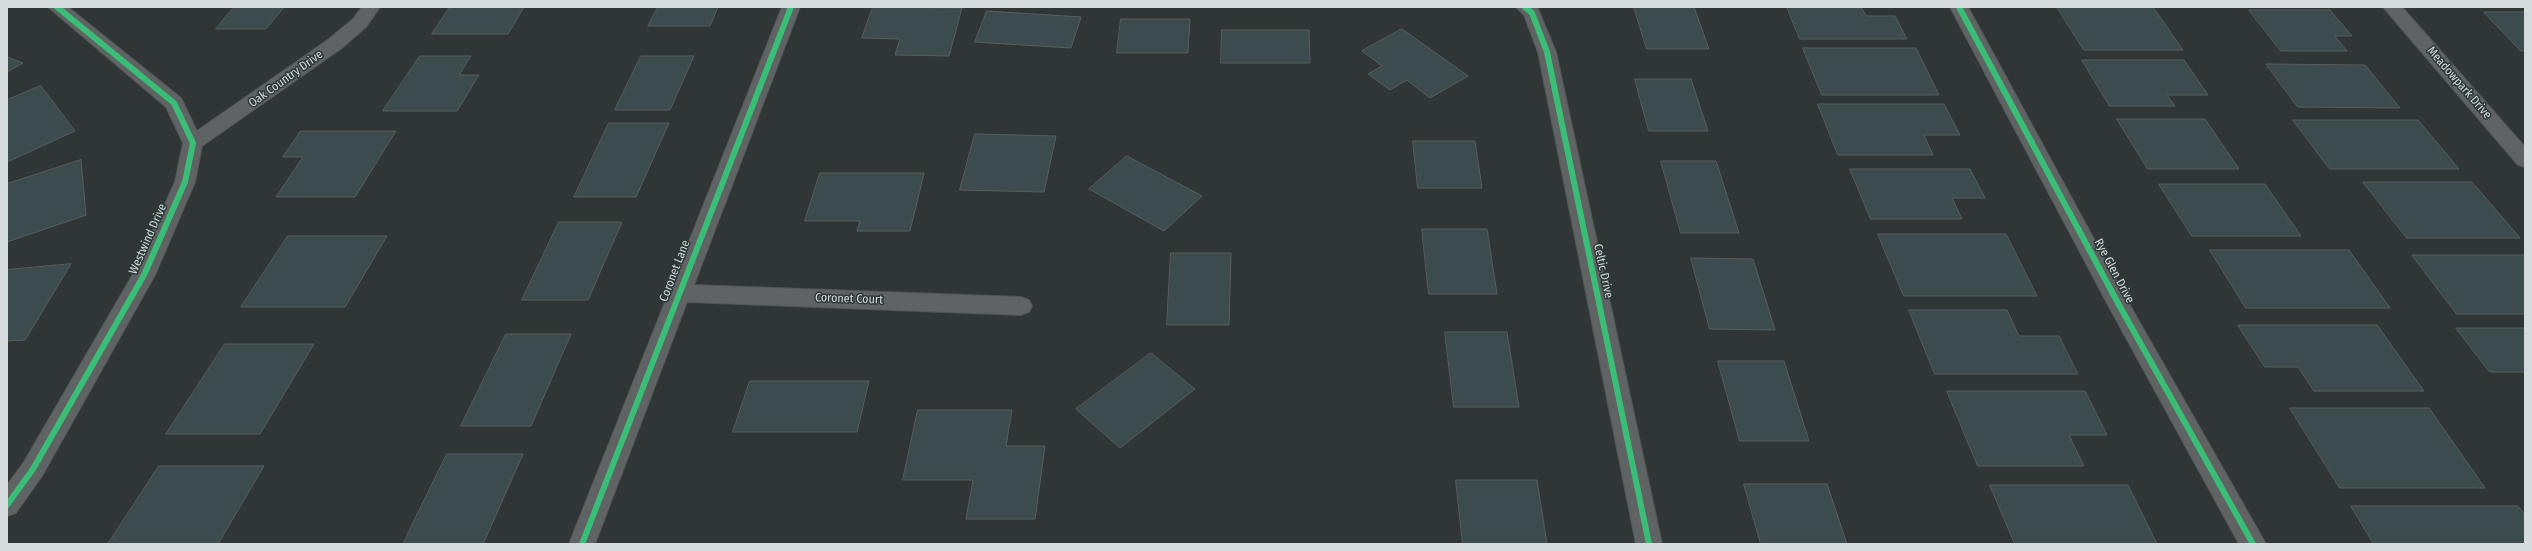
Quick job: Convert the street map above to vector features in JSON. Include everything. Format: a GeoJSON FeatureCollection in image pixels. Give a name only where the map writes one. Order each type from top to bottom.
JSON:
{"type":"FeatureCollection","features":[{"type":"Feature","properties":{"kind":"street"},"geometry":{"type":"LineString","coordinates":[[57,7],[174,103],[193,143]]}},
{"type":"Feature","properties":{"kind":"street","name":"Oak Country Drive"},"geometry":{"type":"LineString","coordinates":[[193,143],[270,92],[333,46],[365,18],[371,7]]}},
{"type":"Feature","properties":{"kind":"street","name":"Coronet Lane"},"geometry":{"type":"LineString","coordinates":[[582,544],[678,293],[791,7]]}},
{"type":"Feature","properties":{"kind":"street","name":"Celtic Drive"},"geometry":{"type":"LineString","coordinates":[[1525,7],[1532,13],[1547,52],[1649,544]]}},
{"type":"Feature","properties":{"kind":"street","name":"Rye Glen Drive"},"geometry":{"type":"LineString","coordinates":[[1959,7],[2119,305],[2253,544]]}},
{"type":"Feature","properties":{"kind":"street","name":"Meadowpark Drive"},"geometry":{"type":"LineString","coordinates":[[2392,7],[2525,160]]}},
{"type":"Feature","properties":{"kind":"street","name":"Westwind Drive"},"geometry":{"type":"LineString","coordinates":[[7,505],[33,469],[144,276],[185,182],[193,143]]}},
{"type":"Feature","properties":{"kind":"street","name":"Coronet Court"},"geometry":{"type":"LineString","coordinates":[[678,293],[1021,306]]}},
{"type":"Feature","properties":{"kind":"building"},"geometry":{"type":"Polygon","coordinates":[[[234,7],[284,7],[266,29],[216,29],[234,7]]]}},
{"type":"Feature","properties":{"kind":"building"},"geometry":{"type":"Polygon","coordinates":[[[450,7],[524,7],[508,34],[432,34],[450,7]]]}},
{"type":"Feature","properties":{"kind":"building"},"geometry":{"type":"Polygon","coordinates":[[[658,7],[718,7],[710,26],[648,26],[658,7]]]}},
{"type":"Feature","properties":{"kind":"building"},"geometry":{"type":"Polygon","coordinates":[[[873,7],[962,8],[949,56],[895,55],[900,39],[862,38],[873,7]]]}},
{"type":"Feature","properties":{"kind":"building"},"geometry":{"type":"Polygon","coordinates":[[[1634,7],[1694,7],[1709,49],[1647,49],[1634,7]]]}},
{"type":"Feature","properties":{"kind":"building"},"geometry":{"type":"Polygon","coordinates":[[[1787,7],[1861,7],[1866,16],[1895,16],[1907,39],[1800,39],[1787,7]]]}},
{"type":"Feature","properties":{"kind":"building"},"geometry":{"type":"Polygon","coordinates":[[[2057,7],[2153,7],[2183,50],[2084,50],[2057,7]]]}},
{"type":"Feature","properties":{"kind":"building"},"geometry":{"type":"Polygon","coordinates":[[[2249,10],[2330,10],[2352,36],[2335,36],[2347,51],[2281,51],[2249,10]]]}},
{"type":"Feature","properties":{"kind":"building"},"geometry":{"type":"Polygon","coordinates":[[[987,11],[1081,17],[1071,48],[975,42],[987,11]]]}},
{"type":"Feature","properties":{"kind":"building"},"geometry":{"type":"Polygon","coordinates":[[[2484,12],[2525,12],[2525,51],[2521,51],[2484,12]]]}},
{"type":"Feature","properties":{"kind":"building"},"geometry":{"type":"Polygon","coordinates":[[[1121,19],[1190,19],[1188,53],[1117,53],[1121,19]]]}},
{"type":"Feature","properties":{"kind":"building"},"geometry":{"type":"Polygon","coordinates":[[[1402,29],[1468,76],[1430,98],[1407,80],[1390,90],[1368,74],[1382,66],[1362,51],[1402,29]]]}},
{"type":"Feature","properties":{"kind":"building"},"geometry":{"type":"Polygon","coordinates":[[[1222,30],[1309,30],[1310,63],[1221,63],[1222,30]]]}},
{"type":"Feature","properties":{"kind":"building"},"geometry":{"type":"Polygon","coordinates":[[[1803,48],[1916,48],[1939,95],[1822,95],[1803,48]]]}},
{"type":"Feature","properties":{"kind":"building"},"geometry":{"type":"Polygon","coordinates":[[[420,56],[471,56],[459,75],[479,75],[457,111],[383,111],[420,56]]]}},
{"type":"Feature","properties":{"kind":"building"},"geometry":{"type":"Polygon","coordinates":[[[641,56],[694,56],[670,110],[615,110],[641,56]]]}},
{"type":"Feature","properties":{"kind":"building"},"geometry":{"type":"Polygon","coordinates":[[[7,57],[23,63],[7,72],[7,57]]]}},
{"type":"Feature","properties":{"kind":"building"},"geometry":{"type":"Polygon","coordinates":[[[2082,60],[2184,60],[2208,95],[2167,95],[2175,106],[2110,106],[2082,60]]]}},
{"type":"Feature","properties":{"kind":"building"},"geometry":{"type":"Polygon","coordinates":[[[2266,64],[2365,65],[2400,108],[2298,107],[2266,64]]]}},
{"type":"Feature","properties":{"kind":"building"},"geometry":{"type":"Polygon","coordinates":[[[1635,79],[1691,79],[1708,131],[1649,131],[1635,79]]]}},
{"type":"Feature","properties":{"kind":"building"},"geometry":{"type":"Polygon","coordinates":[[[41,86],[75,131],[7,162],[7,100],[41,86]]]}},
{"type":"Feature","properties":{"kind":"building"},"geometry":{"type":"Polygon","coordinates":[[[1818,104],[1944,104],[1960,135],[1924,135],[1933,155],[1838,155],[1818,104]]]}},
{"type":"Feature","properties":{"kind":"building"},"geometry":{"type":"Polygon","coordinates":[[[2117,119],[2205,119],[2239,169],[2148,169],[2117,119]]]}},
{"type":"Feature","properties":{"kind":"building"},"geometry":{"type":"Polygon","coordinates":[[[2293,120],[2418,120],[2459,169],[2330,169],[2293,120]]]}},
{"type":"Feature","properties":{"kind":"building"},"geometry":{"type":"Polygon","coordinates":[[[609,123],[669,123],[636,197],[574,197],[609,123]]]}},
{"type":"Feature","properties":{"kind":"building"},"geometry":{"type":"Polygon","coordinates":[[[301,131],[396,131],[355,197],[276,197],[303,157],[283,157],[301,131]]]}},
{"type":"Feature","properties":{"kind":"building"},"geometry":{"type":"Polygon","coordinates":[[[975,134],[1056,136],[1044,192],[960,190],[975,134]]]}},
{"type":"Feature","properties":{"kind":"building"},"geometry":{"type":"Polygon","coordinates":[[[1413,141],[1475,141],[1482,188],[1418,188],[1413,141]]]}},
{"type":"Feature","properties":{"kind":"building"},"geometry":{"type":"Polygon","coordinates":[[[1127,156],[1202,196],[1164,231],[1089,189],[1127,156]]]}},
{"type":"Feature","properties":{"kind":"building"},"geometry":{"type":"Polygon","coordinates":[[[81,160],[86,215],[7,242],[7,184],[81,160]]]}},
{"type":"Feature","properties":{"kind":"building"},"geometry":{"type":"Polygon","coordinates":[[[1661,161],[1716,161],[1739,233],[1681,233],[1661,161]]]}},
{"type":"Feature","properties":{"kind":"building"},"geometry":{"type":"Polygon","coordinates":[[[1850,169],[1970,169],[1985,198],[1952,198],[1962,219],[1871,219],[1850,169]]]}},
{"type":"Feature","properties":{"kind":"building"},"geometry":{"type":"Polygon","coordinates":[[[820,173],[924,173],[910,231],[857,231],[860,221],[805,221],[820,173]]]}},
{"type":"Feature","properties":{"kind":"building"},"geometry":{"type":"Polygon","coordinates":[[[2363,182],[2472,182],[2520,238],[2407,238],[2363,182]]]}},
{"type":"Feature","properties":{"kind":"building"},"geometry":{"type":"Polygon","coordinates":[[[2159,184],[2265,184],[2301,236],[2192,236],[2159,184]]]}},
{"type":"Feature","properties":{"kind":"building"},"geometry":{"type":"Polygon","coordinates":[[[559,222],[622,222],[588,300],[522,300],[559,222]]]}},
{"type":"Feature","properties":{"kind":"building"},"geometry":{"type":"Polygon","coordinates":[[[1422,229],[1487,229],[1497,294],[1429,294],[1422,229]]]}},
{"type":"Feature","properties":{"kind":"building"},"geometry":{"type":"Polygon","coordinates":[[[1878,234],[2006,234],[2037,296],[1904,296],[1878,234]]]}},
{"type":"Feature","properties":{"kind":"building"},"geometry":{"type":"Polygon","coordinates":[[[288,236],[387,236],[345,307],[241,307],[288,236]]]}},
{"type":"Feature","properties":{"kind":"building"},"geometry":{"type":"Polygon","coordinates":[[[2210,250],[2349,250],[2390,308],[2246,308],[2210,250]]]}},
{"type":"Feature","properties":{"kind":"building"},"geometry":{"type":"Polygon","coordinates":[[[1171,253],[1231,253],[1229,325],[1167,325],[1171,253]]]}},
{"type":"Feature","properties":{"kind":"building"},"geometry":{"type":"Polygon","coordinates":[[[2412,255],[2525,255],[2525,314],[2457,314],[2412,255]]]}},
{"type":"Feature","properties":{"kind":"building"},"geometry":{"type":"Polygon","coordinates":[[[1691,258],[1753,259],[1775,330],[1710,329],[1691,258]]]}},
{"type":"Feature","properties":{"kind":"building"},"geometry":{"type":"Polygon","coordinates":[[[71,264],[25,340],[7,341],[7,270],[71,264]]]}},
{"type":"Feature","properties":{"kind":"building"},"geometry":{"type":"Polygon","coordinates":[[[1909,310],[2007,310],[2019,336],[2059,336],[2078,374],[1935,374],[1909,310]]]}},
{"type":"Feature","properties":{"kind":"building"},"geometry":{"type":"Polygon","coordinates":[[[2238,325],[2377,325],[2424,391],[2314,391],[2298,367],[2265,367],[2238,325]]]}},
{"type":"Feature","properties":{"kind":"building"},"geometry":{"type":"Polygon","coordinates":[[[2456,328],[2525,328],[2525,372],[2490,372],[2456,328]]]}},
{"type":"Feature","properties":{"kind":"building"},"geometry":{"type":"Polygon","coordinates":[[[1445,332],[1507,332],[1519,407],[1454,407],[1445,332]]]}},
{"type":"Feature","properties":{"kind":"building"},"geometry":{"type":"Polygon","coordinates":[[[506,334],[571,334],[531,426],[461,426],[506,334]]]}},
{"type":"Feature","properties":{"kind":"building"},"geometry":{"type":"Polygon","coordinates":[[[225,344],[314,344],[260,434],[166,434],[225,344]]]}},
{"type":"Feature","properties":{"kind":"building"},"geometry":{"type":"Polygon","coordinates":[[[1151,353],[1195,389],[1120,448],[1076,409],[1151,353]]]}},
{"type":"Feature","properties":{"kind":"building"},"geometry":{"type":"Polygon","coordinates":[[[1718,361],[1784,361],[1809,441],[1740,441],[1718,361]]]}},
{"type":"Feature","properties":{"kind":"building"},"geometry":{"type":"Polygon","coordinates":[[[750,381],[869,381],[857,432],[733,432],[750,381]]]}},
{"type":"Feature","properties":{"kind":"building"},"geometry":{"type":"Polygon","coordinates":[[[1947,391],[2085,391],[2107,435],[2069,435],[2084,466],[1978,466],[1947,391]]]}},
{"type":"Feature","properties":{"kind":"building"},"geometry":{"type":"Polygon","coordinates":[[[2290,408],[2429,408],[2485,488],[2340,488],[2290,408]]]}},
{"type":"Feature","properties":{"kind":"building"},"geometry":{"type":"Polygon","coordinates":[[[918,410],[1012,410],[1006,446],[1045,446],[1035,519],[966,519],[973,480],[903,480],[918,410]]]}},
{"type":"Feature","properties":{"kind":"building"},"geometry":{"type":"Polygon","coordinates":[[[447,454],[523,454],[483,544],[403,544],[447,454]]]}},
{"type":"Feature","properties":{"kind":"building"},"geometry":{"type":"Polygon","coordinates":[[[159,466],[264,466],[218,544],[108,544],[159,466]]]}},
{"type":"Feature","properties":{"kind":"building"},"geometry":{"type":"Polygon","coordinates":[[[1456,480],[1537,480],[1547,544],[1463,544],[1456,480]]]}},
{"type":"Feature","properties":{"kind":"building"},"geometry":{"type":"Polygon","coordinates":[[[1744,484],[1827,484],[1847,544],[1761,544],[1744,484]]]}},
{"type":"Feature","properties":{"kind":"building"},"geometry":{"type":"Polygon","coordinates":[[[1990,485],[2128,485],[2157,544],[2015,544],[1990,485]]]}},
{"type":"Feature","properties":{"kind":"building"},"geometry":{"type":"Polygon","coordinates":[[[2351,506],[2518,506],[2525,515],[2525,544],[2374,544],[2351,506]]]}},
{"type":"Feature","properties":{"kind":"cycle path"},"geometry":{"type":"LineString","coordinates":[[7,505],[33,469],[144,275],[185,182],[193,143],[174,103],[57,7]]}},
{"type":"Feature","properties":{"kind":"cycle path"},"geometry":{"type":"LineString","coordinates":[[582,544],[791,7]]}},
{"type":"Feature","properties":{"kind":"cycle path"},"geometry":{"type":"LineString","coordinates":[[1525,7],[1532,13],[1547,52],[1649,544]]}},
{"type":"Feature","properties":{"kind":"cycle path"},"geometry":{"type":"LineString","coordinates":[[1959,7],[2119,305],[2253,544]]}}]}
